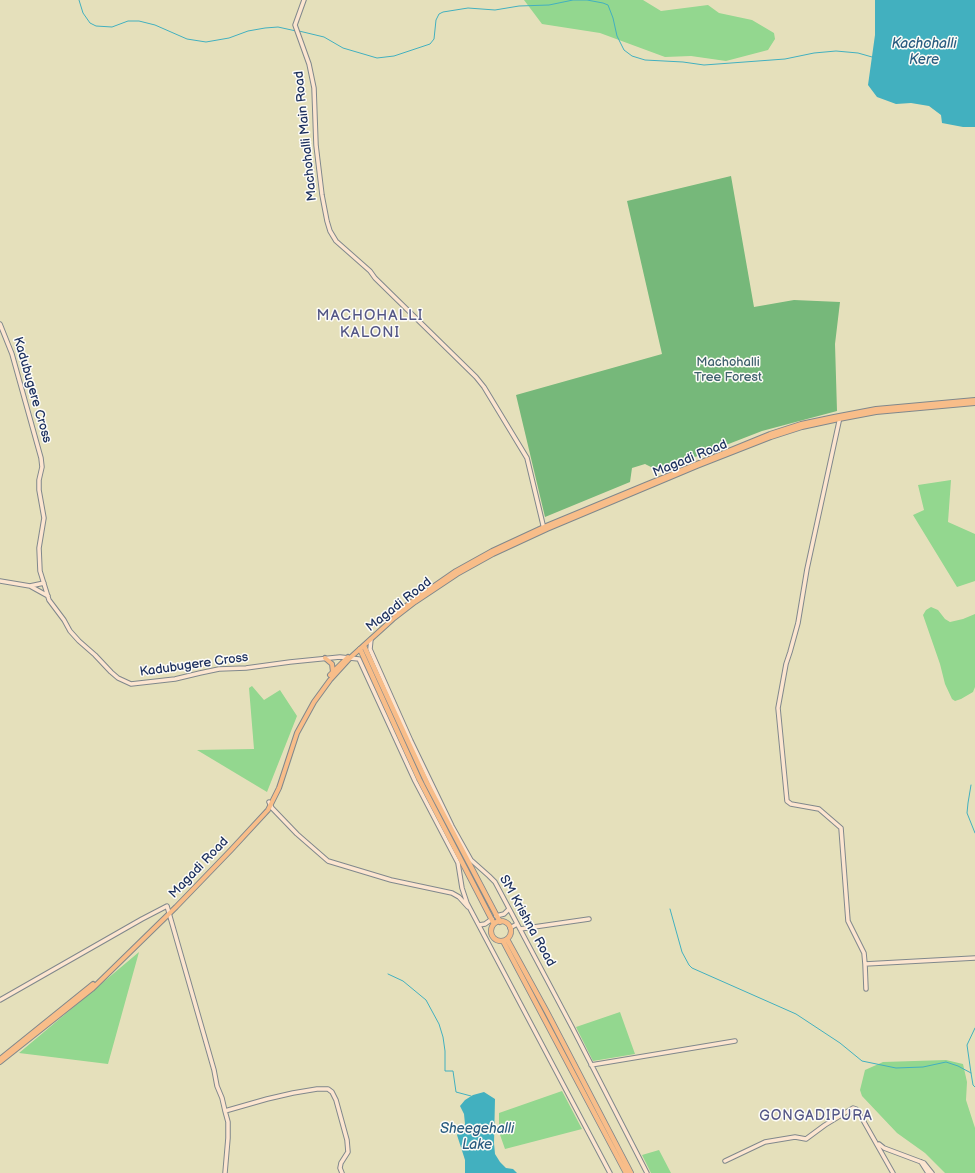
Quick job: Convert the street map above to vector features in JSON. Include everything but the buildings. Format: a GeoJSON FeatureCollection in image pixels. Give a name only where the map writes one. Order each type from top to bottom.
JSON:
{"type":"FeatureCollection","features":[{"type":"Feature","properties":{"kind":"highway","name":"SM Krishna Road"},"geometry":{"type":"LineString","coordinates":[[362,648],[421,778],[494,924]]}},
{"type":"Feature","properties":{"kind":"highway","name":"SM Krishna Road"},"geometry":{"type":"LineString","coordinates":[[426,788],[500,922]]}},
{"type":"Feature","properties":{"kind":"highway"},"geometry":{"type":"LineString","coordinates":[[500,922],[507,923],[510,928],[510,934],[505,940],[497,940],[493,936],[492,930],[494,924],[500,922]]}},
{"type":"Feature","properties":{"kind":"highway"},"geometry":{"type":"LineString","coordinates":[[505,940],[631,1173]]}},
{"type":"Feature","properties":{"kind":"highway"},"geometry":{"type":"LineString","coordinates":[[544,1013],[626,1173]]}},
{"type":"Feature","properties":{"kind":"main road","name":"Magadi Road"},"geometry":{"type":"LineString","coordinates":[[270,803],[277,787],[295,731],[312,700],[333,672],[392,617],[456,571],[492,551],[543,529],[741,445],[801,424],[876,409],[975,402]]}},
{"type":"Feature","properties":{"kind":"main road","name":"Magadi Road"},"geometry":{"type":"LineString","coordinates":[[0,1062],[92,989],[169,912],[266,808],[279,788],[297,732],[320,693],[349,658],[400,614],[457,574],[543,529]]}},
{"type":"Feature","properties":{"kind":"main road"},"geometry":{"type":"LineString","coordinates":[[325,658],[332,664],[333,672]]}},
{"type":"Feature","properties":{"kind":"main road","name":"Magadi Road"},"geometry":{"type":"LineString","coordinates":[[0,1058],[90,987],[169,912]]}},
{"type":"Feature","properties":{"kind":"street","name":"Machohalli Main Road"},"geometry":{"type":"LineString","coordinates":[[304,0],[296,27],[309,64],[314,88],[316,145],[322,195],[330,231],[336,241],[370,271],[375,278],[476,377],[484,387],[527,458],[543,529]]}},
{"type":"Feature","properties":{"kind":"street","name":"Kadubugere Cross"},"geometry":{"type":"LineString","coordinates":[[0,324],[12,354],[41,458],[42,467],[39,480],[39,490],[44,518],[39,548],[40,571],[49,600],[64,620],[70,631],[95,654],[111,672],[118,678],[131,684],[175,679],[218,669],[246,668],[325,658],[349,658]]}},
{"type":"Feature","properties":{"kind":"street"},"geometry":{"type":"LineString","coordinates":[[840,417],[807,569],[798,623],[786,664],[778,708],[778,717],[788,801],[791,804],[819,809],[841,828],[848,921],[864,954],[866,964],[866,989]]}},
{"type":"Feature","properties":{"kind":"street"},"geometry":{"type":"LineString","coordinates":[[0,581],[29,586],[48,596]]}},
{"type":"Feature","properties":{"kind":"street"},"geometry":{"type":"LineString","coordinates":[[29,586],[44,583]]}},
{"type":"Feature","properties":{"kind":"street","name":"SM Krishna Road"},"geometry":{"type":"LineString","coordinates":[[371,639],[370,649],[421,778]]}},
{"type":"Feature","properties":{"kind":"street","name":"SM Krishna Road"},"geometry":{"type":"LineString","coordinates":[[349,658],[359,659],[421,778],[458,863],[464,892],[479,925],[610,1173]]}},
{"type":"Feature","properties":{"kind":"street","name":"SM Krishna Road"},"geometry":{"type":"LineString","coordinates":[[426,788],[452,826],[471,860],[495,882],[647,1173]]}},
{"type":"Feature","properties":{"kind":"street"},"geometry":{"type":"LineString","coordinates":[[270,803],[297,834],[328,861],[391,880],[452,894],[459,897],[472,910]]}},
{"type":"Feature","properties":{"kind":"street"},"geometry":{"type":"LineString","coordinates":[[0,1000],[167,906],[217,1086],[226,1111],[228,1138],[225,1173]]}},
{"type":"Feature","properties":{"kind":"street"},"geometry":{"type":"LineString","coordinates":[[496,916],[504,914],[509,909]]}},
{"type":"Feature","properties":{"kind":"street"},"geometry":{"type":"LineString","coordinates":[[479,925],[486,924],[492,919]]}},
{"type":"Feature","properties":{"kind":"street"},"geometry":{"type":"LineString","coordinates":[[520,929],[589,919]]}},
{"type":"Feature","properties":{"kind":"street"},"geometry":{"type":"LineString","coordinates":[[510,928],[517,924]]}},
{"type":"Feature","properties":{"kind":"street"},"geometry":{"type":"LineString","coordinates":[[866,964],[975,958]]}},
{"type":"Feature","properties":{"kind":"street"},"geometry":{"type":"LineString","coordinates":[[591,1065],[735,1041]]}},
{"type":"Feature","properties":{"kind":"street"},"geometry":{"type":"LineString","coordinates":[[226,1111],[285,1094],[317,1088],[328,1089],[332,1092],[336,1100],[347,1140],[348,1152],[341,1162],[340,1168],[342,1173]]}},
{"type":"Feature","properties":{"kind":"street"},"geometry":{"type":"LineString","coordinates":[[725,1161],[765,1142],[795,1137],[806,1139],[825,1124],[853,1108],[859,1113],[893,1173]]}},
{"type":"Feature","properties":{"kind":"street"},"geometry":{"type":"LineString","coordinates":[[876,1142],[884,1148],[924,1163],[932,1173]]}},
{"type":"Feature","properties":{"kind":"street"},"geometry":{"type":"LineString","coordinates":[[921,1162],[928,1173]]}},
{"type":"Feature","properties":{"kind":"green space"},"geometry":{"type":"Polygon","coordinates":[[[524,0],[643,0],[661,11],[708,5],[719,13],[752,20],[774,33],[775,39],[768,50],[726,61],[691,56],[665,57],[600,33],[542,24],[524,0]]]}},
{"type":"Feature","properties":{"kind":"green space","name":"Machohalli Tree Forest"},"geometry":{"type":"Polygon","coordinates":[[[731,176],[754,307],[794,300],[840,302],[835,344],[837,411],[762,431],[659,471],[645,464],[632,468],[630,482],[545,517],[516,395],[662,354],[627,201],[731,176]]]}},
{"type":"Feature","properties":{"kind":"green space"},"geometry":{"type":"Polygon","coordinates":[[[951,480],[948,522],[975,534],[975,581],[957,587],[913,515],[924,510],[918,485],[951,480]]]}},
{"type":"Feature","properties":{"kind":"green space"},"geometry":{"type":"Polygon","coordinates":[[[931,607],[938,610],[945,619],[950,622],[975,614],[975,687],[973,692],[955,701],[952,699],[945,684],[940,664],[923,615],[926,610],[931,607]]]}},
{"type":"Feature","properties":{"kind":"green space"},"geometry":{"type":"Polygon","coordinates":[[[252,686],[264,700],[280,690],[297,716],[267,792],[197,750],[254,749],[249,688],[252,686]]]}},
{"type":"Feature","properties":{"kind":"green space"},"geometry":{"type":"Polygon","coordinates":[[[139,952],[108,1064],[19,1053],[139,952]]]}},
{"type":"Feature","properties":{"kind":"green space"},"geometry":{"type":"Polygon","coordinates":[[[620,1012],[635,1054],[593,1061],[576,1027],[620,1012]]]}},
{"type":"Feature","properties":{"kind":"green space"},"geometry":{"type":"Polygon","coordinates":[[[946,1060],[963,1064],[967,1082],[966,1100],[975,1128],[975,1173],[945,1173],[925,1153],[897,1133],[862,1096],[860,1090],[865,1070],[883,1062],[946,1060]]]}},
{"type":"Feature","properties":{"kind":"green space"},"geometry":{"type":"Polygon","coordinates":[[[562,1091],[582,1129],[505,1149],[499,1132],[499,1113],[562,1091]]]}},
{"type":"Feature","properties":{"kind":"green space"},"geometry":{"type":"Polygon","coordinates":[[[659,1150],[671,1173],[651,1173],[642,1155],[659,1150]]]}},
{"type":"Feature","properties":{"kind":"water","name":"Kachohalli Kere"},"geometry":{"type":"Polygon","coordinates":[[[875,0],[975,0],[975,127],[963,127],[942,123],[941,115],[929,106],[911,103],[896,104],[877,97],[868,85],[875,35],[875,0]]]}},
{"type":"Feature","properties":{"kind":"water","name":"Sheegehalli Lake"},"geometry":{"type":"Polygon","coordinates":[[[484,1092],[495,1099],[495,1154],[506,1168],[513,1169],[517,1173],[465,1173],[465,1160],[457,1135],[465,1124],[464,1114],[460,1106],[465,1100],[473,1095],[484,1092]]]}},
{"type":"Feature","properties":{"kind":"waterway"},"geometry":{"type":"LineString","coordinates":[[79,0],[83,13],[90,23],[96,26],[112,27],[128,21],[139,21],[155,25],[187,39],[206,42],[229,38],[248,31],[265,28],[278,27],[296,31]]}},
{"type":"Feature","properties":{"kind":"waterway"},"geometry":{"type":"LineString","coordinates":[[299,31],[324,37],[343,48],[377,58],[394,56],[430,44],[434,39],[436,20],[439,14],[443,12],[468,8],[495,10],[519,6],[549,5],[573,0],[587,0],[608,5],[617,36],[624,50],[632,56],[645,60],[683,62],[704,65],[785,59],[814,53],[836,51],[858,53],[872,57]]}},
{"type":"Feature","properties":{"kind":"waterway"},"geometry":{"type":"LineString","coordinates":[[971,785],[967,813],[975,833]]}},
{"type":"Feature","properties":{"kind":"waterway"},"geometry":{"type":"LineString","coordinates":[[670,909],[682,952],[692,968],[796,1014],[840,1043],[862,1061],[896,1068],[923,1067],[946,1062],[971,1073]]}},
{"type":"Feature","properties":{"kind":"waterway"},"geometry":{"type":"LineString","coordinates":[[388,974],[403,981],[426,1000],[439,1024],[443,1037],[445,1071],[453,1071],[456,1092],[471,1096]]}},
{"type":"Feature","properties":{"kind":"waterway"},"geometry":{"type":"LineString","coordinates":[[975,1028],[967,1045],[973,1085],[975,1087]]}},
{"type":"Feature","properties":{"kind":"district","name":"MACHOHALLI KALONI"},"geometry":{"type":"Point","coordinates":[370,324]}},
{"type":"Feature","properties":{"kind":"district","name":"GONGADIPURA"},"geometry":{"type":"Point","coordinates":[816,1116]}}]}
